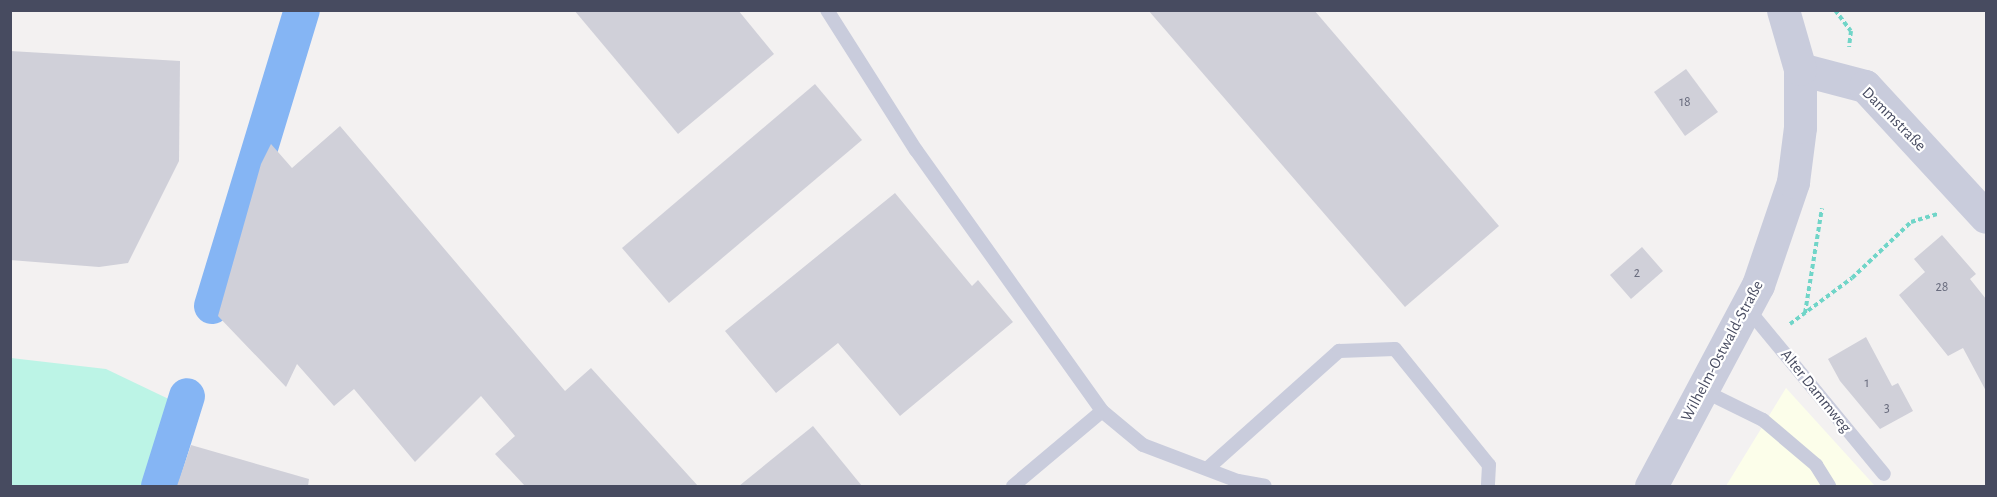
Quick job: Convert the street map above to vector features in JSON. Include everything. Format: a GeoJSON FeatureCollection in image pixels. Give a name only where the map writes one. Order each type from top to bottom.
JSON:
{"type":"FeatureCollection","features":[{"type":"Feature","properties":{"kind":"street"},"geometry":{"type":"LineString","coordinates":[[1783,10],[1800,69]]}},
{"type":"Feature","properties":{"kind":"street","name":"Dammstraße"},"geometry":{"type":"LineString","coordinates":[[1800,69],[1865,86],[1981,211]]}},
{"type":"Feature","properties":{"kind":"street","name":"Wilhelm-Ostwald-Straße"},"geometry":{"type":"LineString","coordinates":[[1651,486],[1758,285],[1793,182],[1800,126],[1800,69]]}},
{"type":"Feature","properties":{"kind":"lane"},"geometry":{"type":"LineString","coordinates":[[827,10],[916,150],[1102,411],[1143,445],[1238,481],[1265,486]]}},
{"type":"Feature","properties":{"kind":"lane","name":"Alter Dammweg"},"geometry":{"type":"LineString","coordinates":[[1747,308],[1884,474]]}},
{"type":"Feature","properties":{"kind":"lane"},"geometry":{"type":"LineString","coordinates":[[1208,468],[1339,351],[1395,349],[1489,465],[1488,486]]}},
{"type":"Feature","properties":{"kind":"lane"},"geometry":{"type":"LineString","coordinates":[[1701,390],[1763,420],[1816,465],[1829,486]]}},
{"type":"Feature","properties":{"kind":"lane"},"geometry":{"type":"LineString","coordinates":[[1013,486],[1102,411]]}},
{"type":"Feature","properties":{"kind":"path"},"geometry":{"type":"LineString","coordinates":[[1772,337],[1852,278],[1911,222],[1981,211]]}},
{"type":"Feature","properties":{"kind":"shaded area"},"geometry":{"type":"Polygon","coordinates":[[[1786,388],[1875,486],[1726,486],[1786,388]]]}},
{"type":"Feature","properties":{"kind":"green space"},"geometry":{"type":"Polygon","coordinates":[[[11,358],[106,369],[200,414],[174,486],[11,486],[11,358]]]}},
{"type":"Feature","properties":{"kind":"building"},"geometry":{"type":"Polygon","coordinates":[[[574,10],[738,10],[774,54],[678,134],[574,10]]]}},
{"type":"Feature","properties":{"kind":"building"},"geometry":{"type":"Polygon","coordinates":[[[1148,10],[1314,10],[1499,226],[1405,307],[1148,10]]]}},
{"type":"Feature","properties":{"kind":"building"},"geometry":{"type":"Polygon","coordinates":[[[10,51],[180,61],[179,161],[128,263],[99,267],[10,260],[10,51]]]}},
{"type":"Feature","properties":{"kind":"building"},"geometry":{"type":"Polygon","coordinates":[[[1686,69],[1718,112],[1685,136],[1654,92],[1686,69]]]}},
{"type":"Feature","properties":{"kind":"building"},"geometry":{"type":"Polygon","coordinates":[[[815,84],[862,140],[669,303],[622,248],[815,84]]]}},
{"type":"Feature","properties":{"kind":"building"},"geometry":{"type":"Polygon","coordinates":[[[340,126],[565,391],[591,368],[698,486],[525,486],[495,454],[515,436],[481,396],[415,462],[354,389],[334,406],[297,364],[286,387],[218,316],[261,164],[271,144],[292,168],[340,126]]]}},
{"type":"Feature","properties":{"kind":"building"},"geometry":{"type":"Polygon","coordinates":[[[895,193],[972,286],[978,280],[1013,322],[900,416],[838,343],[776,393],[725,331],[895,193]]]}},
{"type":"Feature","properties":{"kind":"building"},"geometry":{"type":"Polygon","coordinates":[[[1942,235],[1976,274],[1970,279],[1986,299],[1986,391],[1963,348],[1948,356],[1899,295],[1925,272],[1914,259],[1942,235]]]}},
{"type":"Feature","properties":{"kind":"building"},"geometry":{"type":"Polygon","coordinates":[[[1642,247],[1663,271],[1631,299],[1610,275],[1642,247]]]}},
{"type":"Feature","properties":{"kind":"building"},"geometry":{"type":"Polygon","coordinates":[[[1866,337],[1892,386],[1898,383],[1913,411],[1880,429],[1840,381],[1828,359],[1866,337]]]}},
{"type":"Feature","properties":{"kind":"building"},"geometry":{"type":"Polygon","coordinates":[[[813,426],[862,486],[739,486],[813,426]]]}},
{"type":"Feature","properties":{"kind":"building"},"geometry":{"type":"Polygon","coordinates":[[[191,445],[309,479],[308,486],[177,486],[191,445]]]}},
{"type":"Feature","properties":{"kind":"waterway"},"geometry":{"type":"LineString","coordinates":[[212,306],[302,10]]}},
{"type":"Feature","properties":{"kind":"waterway"},"geometry":{"type":"LineString","coordinates":[[159,486],[187,396]]}}]}
